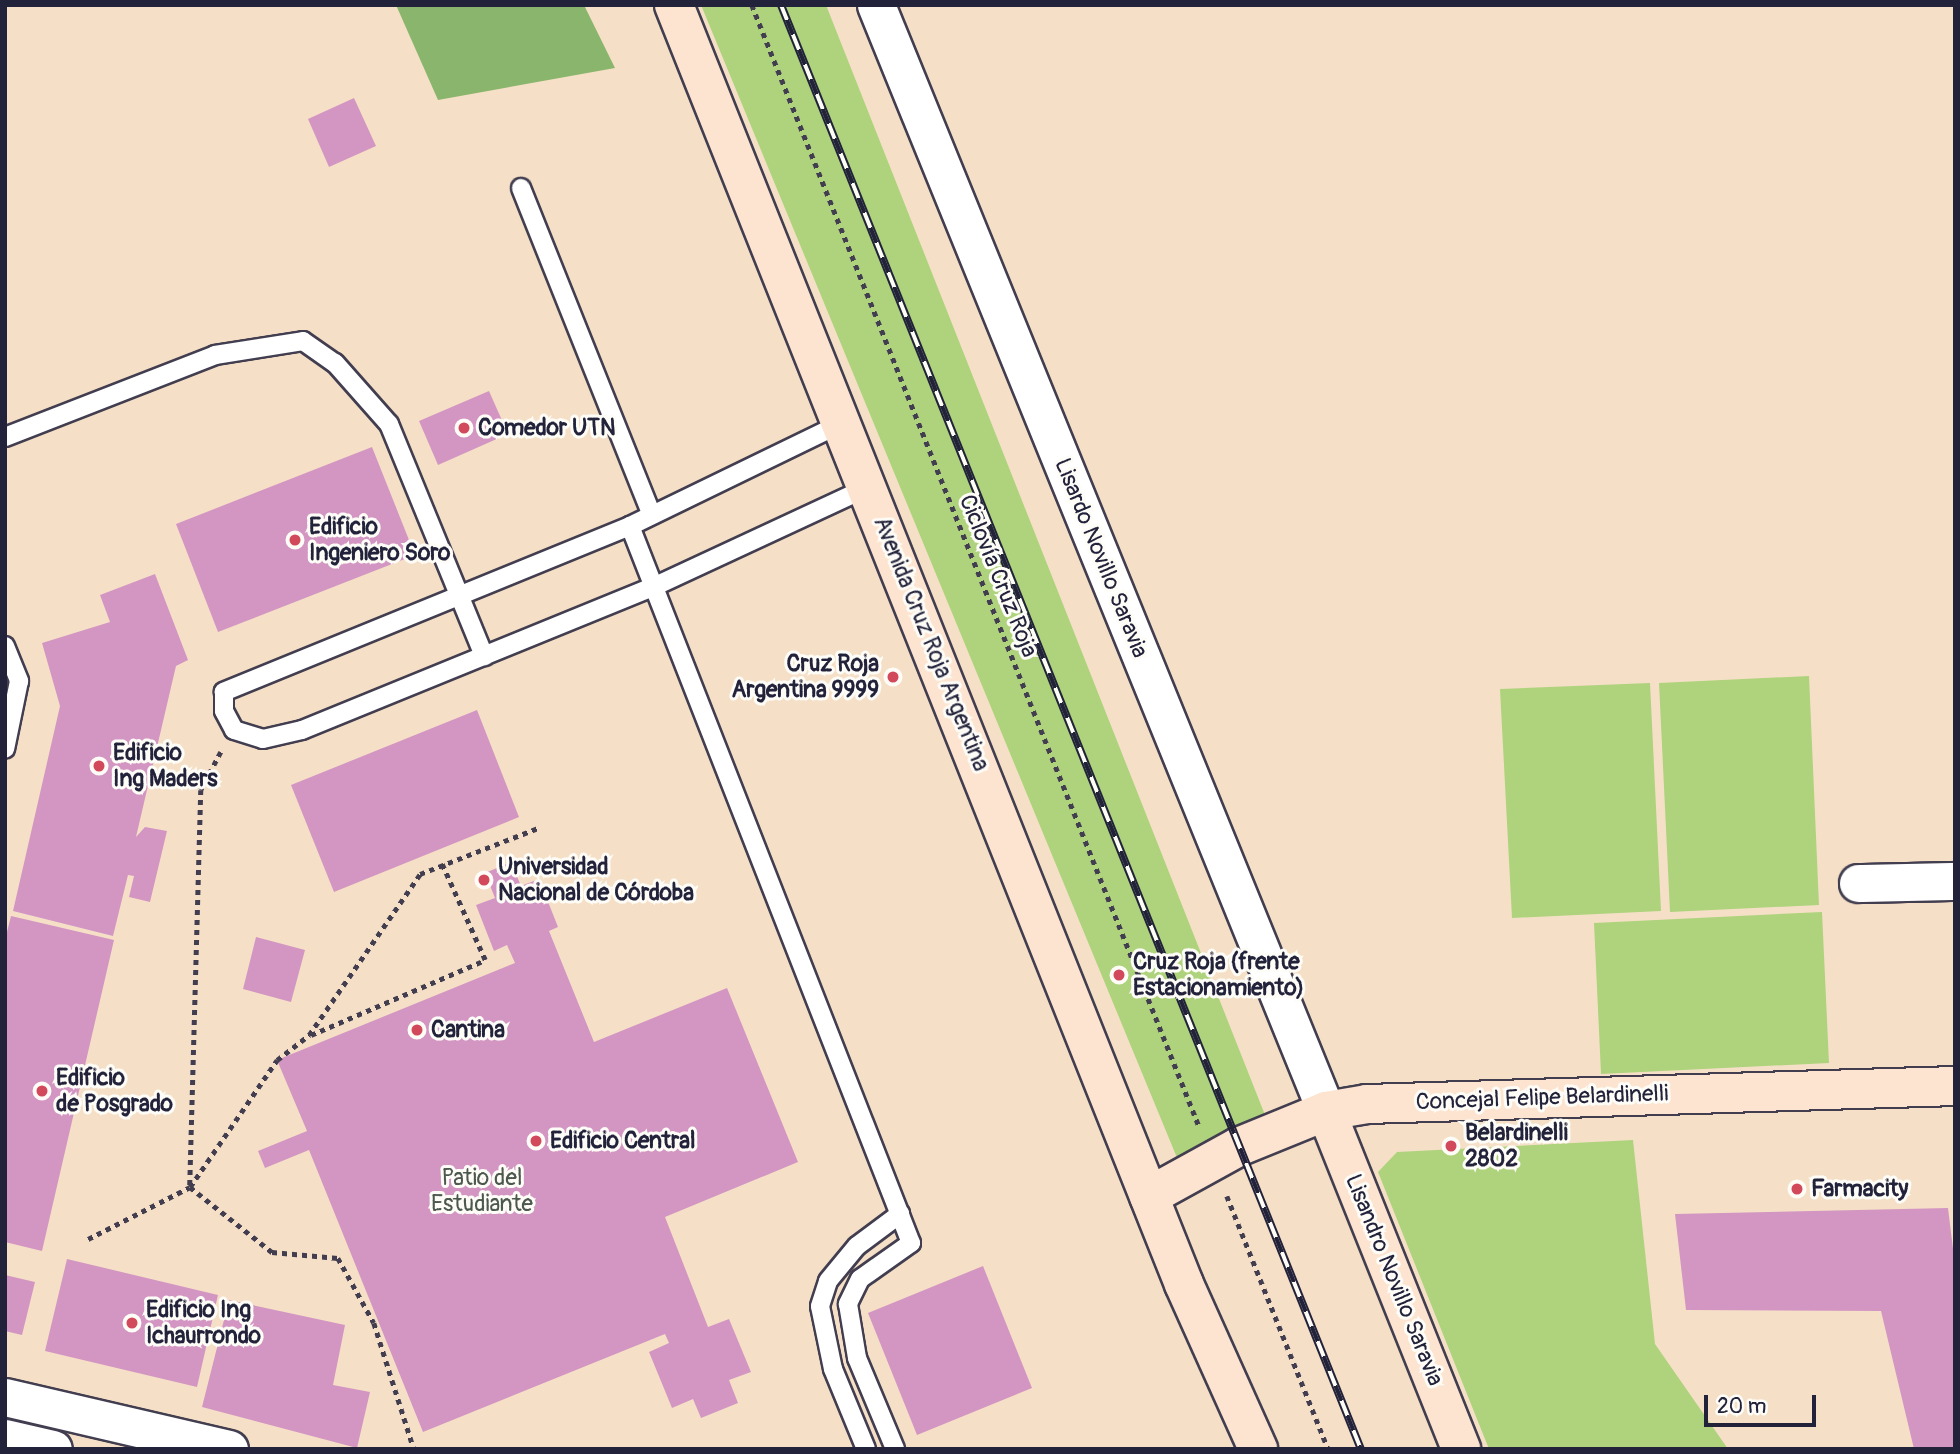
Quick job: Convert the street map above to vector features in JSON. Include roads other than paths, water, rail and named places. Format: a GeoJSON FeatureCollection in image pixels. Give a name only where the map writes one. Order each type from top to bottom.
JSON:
{"type":"FeatureCollection","features":[{"type":"Feature","properties":{"kind":"main road","name":"Avenida Cruz Roja Argentina"},"geometry":{"type":"LineString","coordinates":[[674,5],[1184,1284],[1258,1449]]}},
{"type":"Feature","properties":{"kind":"main road","name":"Concejal Felipe Belardinelli"},"geometry":{"type":"LineString","coordinates":[[1150,1196],[1212,1160],[1326,1111],[1367,1104],[1955,1086]]}},
{"type":"Feature","properties":{"kind":"main road","name":"Lisandro Novillo Saravia"},"geometry":{"type":"LineString","coordinates":[[1326,1111],[1461,1449]]}},
{"type":"Feature","properties":{"kind":"main road","name":"Avenida Cruz Roja Argentina"},"geometry":{"type":"LineString","coordinates":[[1184,1284],[1234,1449]]}},
{"type":"Feature","properties":{"kind":"street","name":"Lisardo Novillo Saravia"},"geometry":{"type":"LineString","coordinates":[[876,5],[1326,1111]]}},
{"type":"Feature","properties":{"kind":"street"},"geometry":{"type":"LineString","coordinates":[[1858,883],[1955,881]]}},
{"type":"Feature","properties":{"kind":"street"},"geometry":{"type":"LineString","coordinates":[[5,1397],[229,1449]]}},
{"type":"Feature","properties":{"kind":"street"},"geometry":{"type":"LineString","coordinates":[[5,1438],[53,1449]]}},
{"type":"Feature","properties":{"kind":"lane"},"geometry":{"type":"LineString","coordinates":[[521,188],[652,515]]}},
{"type":"Feature","properties":{"kind":"lane"},"geometry":{"type":"LineString","coordinates":[[5,437],[215,355],[303,341],[335,363],[389,424],[484,656]]}},
{"type":"Feature","properties":{"kind":"lane"},"geometry":{"type":"LineString","coordinates":[[842,423],[630,526],[224,692],[224,710],[234,730],[263,739],[302,730],[653,587],[868,487]]}},
{"type":"Feature","properties":{"kind":"lane"},"geometry":{"type":"LineString","coordinates":[[630,526],[911,1243],[860,1279],[848,1304],[857,1359],[895,1449]]}},
{"type":"Feature","properties":{"kind":"lane"},"geometry":{"type":"LineString","coordinates":[[5,646],[19,681],[5,749]]}},
{"type":"Feature","properties":{"kind":"lane"},"geometry":{"type":"LineString","coordinates":[[866,1449],[833,1369],[820,1306],[828,1281],[857,1246],[900,1214]]}},
{"type":"Feature","properties":{"kind":"railway"},"geometry":{"type":"LineString","coordinates":[[781,5],[1361,1449]]}},
{"type":"Feature","properties":{"kind":"place","name":"Comedor UTN"},"geometry":{"type":"Point","coordinates":[464,428]}},
{"type":"Feature","properties":{"kind":"place","name":"Edificio Ingeniero Soro"},"geometry":{"type":"Point","coordinates":[295,540]}},
{"type":"Feature","properties":{"kind":"place","name":"Cruz Roja Argentina 9999"},"geometry":{"type":"Point","coordinates":[893,677]}},
{"type":"Feature","properties":{"kind":"place","name":"Edificio Ing Maders"},"geometry":{"type":"Point","coordinates":[99,766]}},
{"type":"Feature","properties":{"kind":"place","name":"Universidad Nacional de Córdoba"},"geometry":{"type":"Point","coordinates":[484,880]}},
{"type":"Feature","properties":{"kind":"place","name":"Cruz Roja (frente Estacionamiento)"},"geometry":{"type":"Point","coordinates":[1119,975]}},
{"type":"Feature","properties":{"kind":"place","name":"Cantina"},"geometry":{"type":"Point","coordinates":[417,1030]}},
{"type":"Feature","properties":{"kind":"place","name":"Edificio de Posgrado"},"geometry":{"type":"Point","coordinates":[42,1091]}},
{"type":"Feature","properties":{"kind":"place","name":"Edificio Central"},"geometry":{"type":"Point","coordinates":[536,1141]}},
{"type":"Feature","properties":{"kind":"place","name":"Belardinelli 2802"},"geometry":{"type":"Point","coordinates":[1451,1146]}},
{"type":"Feature","properties":{"kind":"place","name":"Farmacity"},"geometry":{"type":"Point","coordinates":[1797,1189]}},
{"type":"Feature","properties":{"kind":"place","name":"Edificio Ing Ichaurrondo"},"geometry":{"type":"Point","coordinates":[132,1323]}},
{"type":"Feature","properties":{"kind":"park label","name":"Patio del Estudiante"},"geometry":{"type":"Point","coordinates":[482,1191]}}]}
